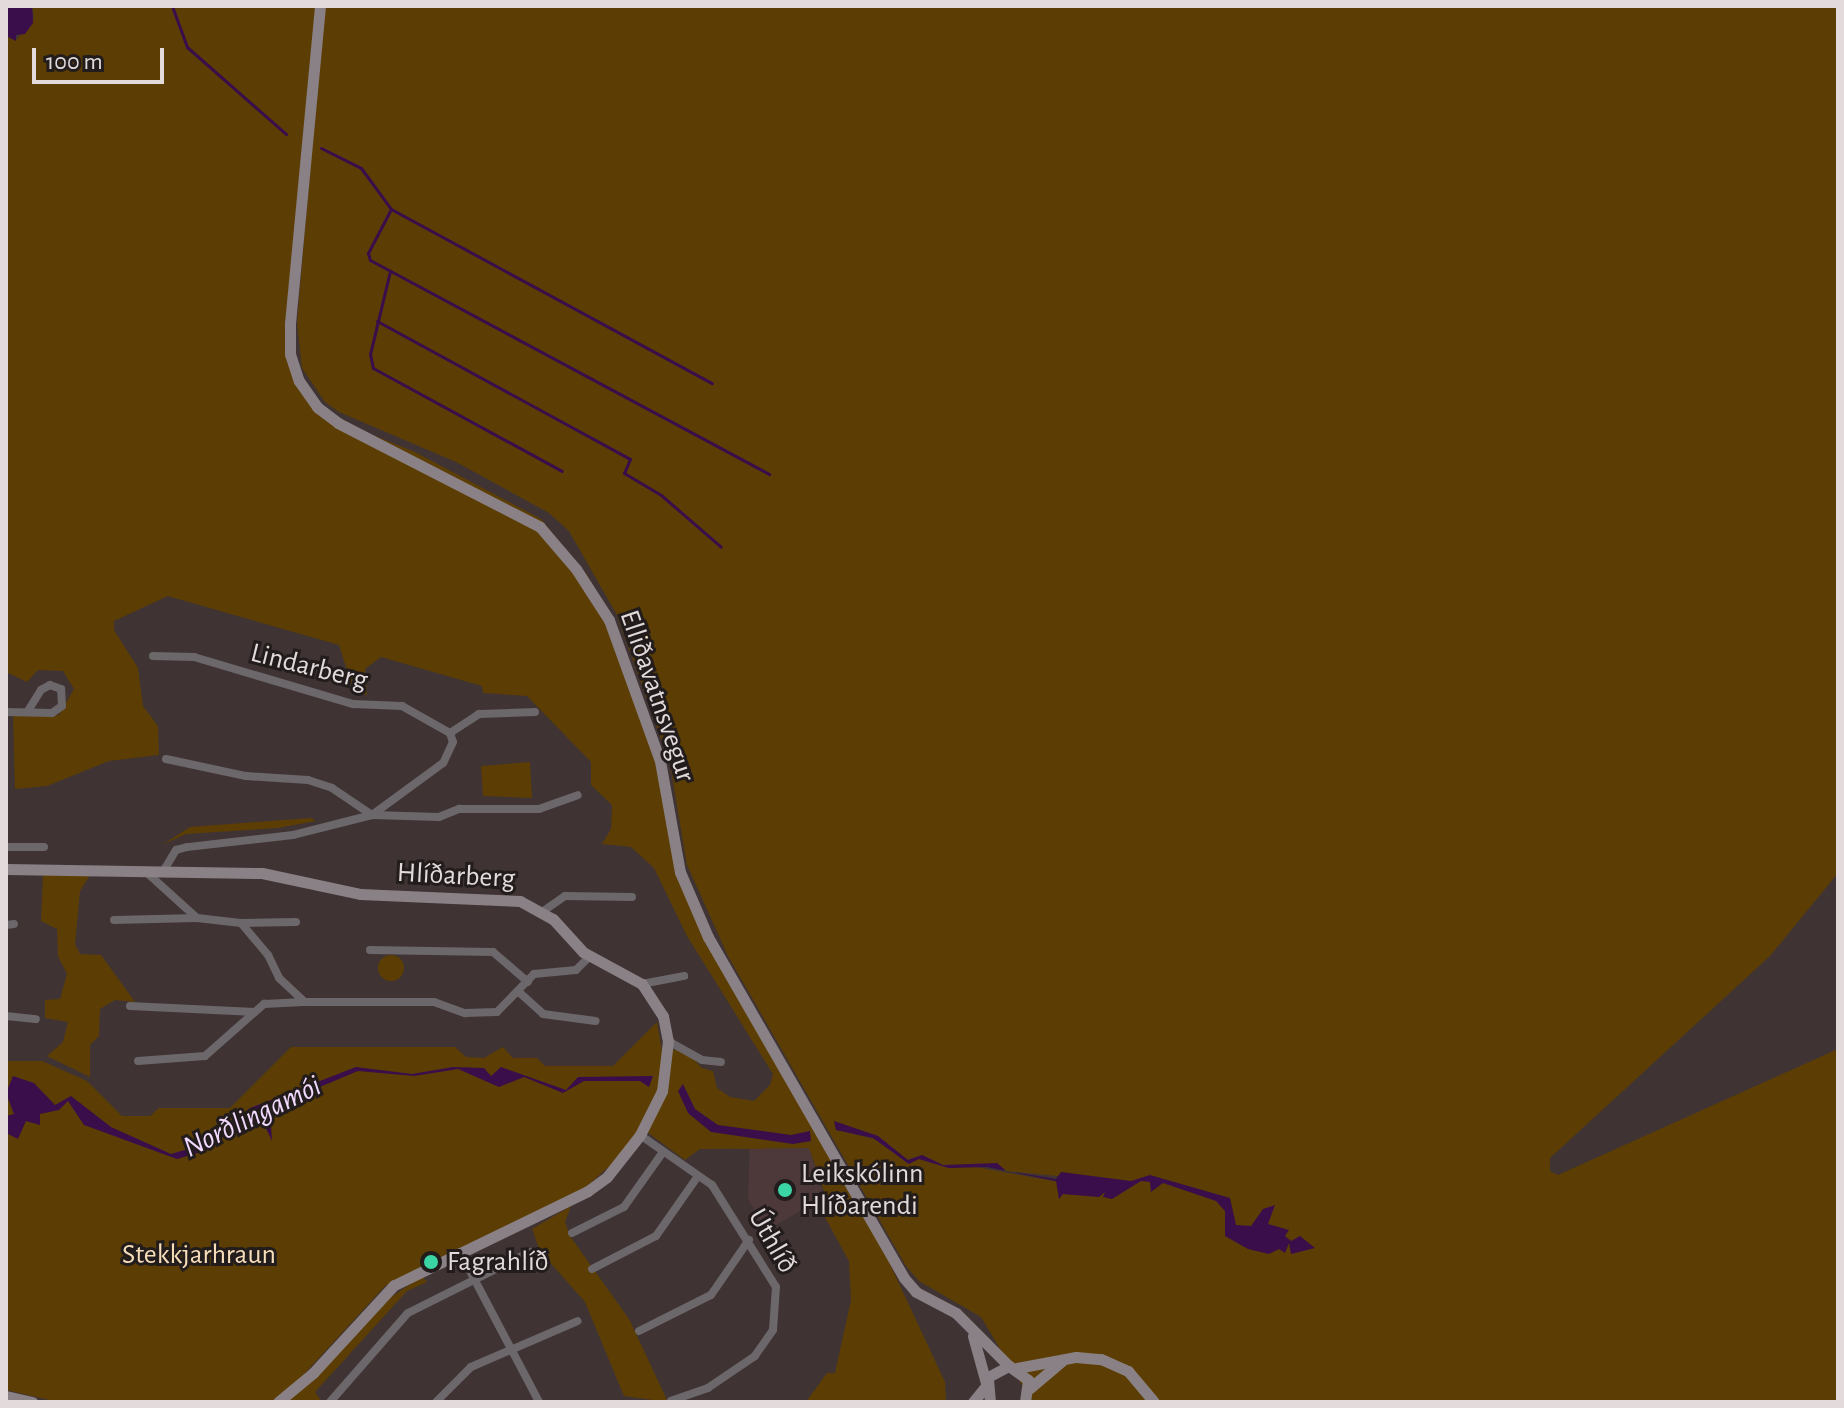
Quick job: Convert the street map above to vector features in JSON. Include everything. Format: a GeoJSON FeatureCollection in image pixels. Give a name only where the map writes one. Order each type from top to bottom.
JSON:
{"type":"FeatureCollection","features":[{"type":"Feature","properties":{"kind":"main road","name":"Elliðavatnsvegur"},"geometry":{"type":"LineString","coordinates":[[320,6],[290,323],[290,354],[299,381],[317,407],[338,423],[540,527],[576,569],[609,620],[660,761],[680,872],[708,937],[904,1278],[970,1328],[1013,1367],[1027,1398]]}},
{"type":"Feature","properties":{"kind":"main road","name":"Hlíðarberg"},"geometry":{"type":"LineString","coordinates":[[6,869],[262,873],[360,894],[492,897],[542,912],[590,956],[642,984],[663,1016],[668,1041],[662,1091],[640,1135],[588,1191],[394,1285],[313,1373],[278,1402]]}},
{"type":"Feature","properties":{"kind":"main road"},"geometry":{"type":"LineString","coordinates":[[970,1328],[990,1402]]}},
{"type":"Feature","properties":{"kind":"main road"},"geometry":{"type":"LineString","coordinates":[[973,1402],[992,1372],[1066,1358],[1090,1357],[1116,1364],[1140,1381],[1154,1402]]}},
{"type":"Feature","properties":{"kind":"main road"},"geometry":{"type":"LineString","coordinates":[[1027,1398],[1066,1358]]}},
{"type":"Feature","properties":{"kind":"main road"},"geometry":{"type":"LineString","coordinates":[[6,1396],[32,1402]]}},
{"type":"Feature","properties":{"kind":"street","name":"Lindarberg"},"geometry":{"type":"LineString","coordinates":[[153,656],[194,657],[353,704],[402,706],[450,733]]}},
{"type":"Feature","properties":{"kind":"street"},"geometry":{"type":"LineString","coordinates":[[6,712],[27,712],[58,711],[64,699],[61,689],[50,685],[41,690],[27,712]]}},
{"type":"Feature","properties":{"kind":"street"},"geometry":{"type":"LineString","coordinates":[[372,815],[443,763],[451,752],[450,733],[479,714],[535,712]]}},
{"type":"Feature","properties":{"kind":"street"},"geometry":{"type":"LineString","coordinates":[[166,759],[246,776],[308,780],[332,788],[372,815]]}},
{"type":"Feature","properties":{"kind":"street"},"geometry":{"type":"LineString","coordinates":[[164,870],[176,850],[187,847],[293,835],[372,815],[439,817],[459,809],[554,807],[578,795]]}},
{"type":"Feature","properties":{"kind":"street"},"geometry":{"type":"LineString","coordinates":[[6,847],[44,847]]}},
{"type":"Feature","properties":{"kind":"street"},"geometry":{"type":"LineString","coordinates":[[145,871],[197,918]]}},
{"type":"Feature","properties":{"kind":"street"},"geometry":{"type":"LineString","coordinates":[[542,912],[565,896],[632,897]]}},
{"type":"Feature","properties":{"kind":"street"},"geometry":{"type":"LineString","coordinates":[[114,920],[197,918],[241,923],[296,922]]}},
{"type":"Feature","properties":{"kind":"street"},"geometry":{"type":"LineString","coordinates":[[241,923],[268,955],[279,978],[305,1002]]}},
{"type":"Feature","properties":{"kind":"street"},"geometry":{"type":"LineString","coordinates":[[370,950],[493,952],[528,982]]}},
{"type":"Feature","properties":{"kind":"street"},"geometry":{"type":"LineString","coordinates":[[138,1061],[205,1056],[255,1012],[274,1002],[434,1002],[478,1014],[497,1012],[541,971],[576,970],[590,956]]}},
{"type":"Feature","properties":{"kind":"street"},"geometry":{"type":"LineString","coordinates":[[642,984],[684,976]]}},
{"type":"Feature","properties":{"kind":"street"},"geometry":{"type":"LineString","coordinates":[[520,993],[543,1014],[596,1021]]}},
{"type":"Feature","properties":{"kind":"street"},"geometry":{"type":"LineString","coordinates":[[130,1006],[255,1012]]}},
{"type":"Feature","properties":{"kind":"street"},"geometry":{"type":"LineString","coordinates":[[6,1016],[36,1019]]}},
{"type":"Feature","properties":{"kind":"street"},"geometry":{"type":"LineString","coordinates":[[668,1041],[702,1060],[721,1062]]}},
{"type":"Feature","properties":{"kind":"street","name":"Úthlíð"},"geometry":{"type":"LineString","coordinates":[[640,1135],[712,1185],[776,1287],[773,1330],[738,1372],[671,1401]]}},
{"type":"Feature","properties":{"kind":"street"},"geometry":{"type":"LineString","coordinates":[[572,1233],[624,1207],[663,1152]]}},
{"type":"Feature","properties":{"kind":"street"},"geometry":{"type":"LineString","coordinates":[[592,1269],[656,1236],[698,1176]]}},
{"type":"Feature","properties":{"kind":"street"},"geometry":{"type":"LineString","coordinates":[[639,1331],[711,1295],[749,1240]]}},
{"type":"Feature","properties":{"kind":"street"},"geometry":{"type":"LineString","coordinates":[[460,1252],[514,1348],[539,1402]]}},
{"type":"Feature","properties":{"kind":"street"},"geometry":{"type":"LineString","coordinates":[[330,1402],[408,1313],[530,1252],[538,1267]]}},
{"type":"Feature","properties":{"kind":"street"},"geometry":{"type":"LineString","coordinates":[[436,1402],[471,1367],[578,1321]]}},
{"type":"Feature","properties":{"kind":"shaded area","name":"Leikskólinn Hlíðarendi"},"geometry":{"type":"Polygon","coordinates":[[[750,1140],[809,1147],[824,1197],[766,1231],[748,1199],[750,1140]]]}},
{"type":"Feature","properties":{"kind":"green space","name":"Stekkjarhraun"},"geometry":{"type":"Polygon","coordinates":[[[32,6],[316,6],[288,350],[311,400],[343,423],[415,452],[541,519],[587,575],[606,609],[655,747],[686,888],[881,1245],[945,1382],[946,1402],[806,1402],[827,1373],[835,1373],[851,1300],[849,1261],[822,1212],[829,1206],[809,1148],[700,1149],[685,1160],[647,1132],[585,1188],[385,1286],[296,1383],[271,1402],[58,1402],[6,1390],[6,1061],[42,1061],[87,1081],[122,1116],[150,1116],[159,1108],[230,1108],[291,1047],[455,1047],[466,1057],[484,1058],[503,1047],[513,1058],[537,1058],[545,1066],[613,1066],[657,1022],[662,1051],[684,1049],[702,1068],[713,1071],[717,1088],[730,1097],[754,1101],[770,1085],[773,1074],[687,936],[654,868],[631,847],[602,844],[611,829],[612,805],[591,785],[591,762],[527,696],[483,693],[482,686],[381,657],[365,669],[367,695],[354,692],[339,645],[168,596],[114,621],[114,630],[138,668],[143,706],[158,726],[159,755],[109,761],[47,786],[15,789],[13,714],[59,715],[74,689],[63,671],[38,670],[27,682],[6,672],[6,36],[16,40],[34,18],[32,6]]]}},
{"type":"Feature","properties":{"kind":"green space"},"geometry":{"type":"Polygon","coordinates":[[[324,6],[1838,6],[1838,873],[1770,956],[1550,1158],[1550,1171],[1558,1175],[1838,1049],[1838,1402],[1032,1402],[981,1317],[919,1281],[906,1266],[728,956],[687,865],[670,764],[617,615],[569,531],[549,513],[456,462],[339,412],[325,402],[302,368],[297,323],[324,6]],[[837,1123],[838,1130],[878,1140],[907,1163],[919,1159],[949,1168],[976,1166],[943,1165],[922,1155],[907,1160],[878,1136],[837,1123]],[[997,1163],[976,1167],[1058,1182],[1058,1176],[1006,1171],[997,1163]]]}},
{"type":"Feature","properties":{"kind":"green space"},"geometry":{"type":"Polygon","coordinates":[[[530,762],[532,798],[483,796],[481,766],[530,762]]]}},
{"type":"Feature","properties":{"kind":"green space"},"geometry":{"type":"Polygon","coordinates":[[[311,818],[316,821],[278,828],[186,834],[162,845],[190,827],[311,818]]]}},
{"type":"Feature","properties":{"kind":"green space"},"geometry":{"type":"Polygon","coordinates":[[[43,874],[90,875],[80,891],[75,944],[80,954],[101,955],[135,1002],[115,1000],[100,1009],[99,1036],[90,1045],[90,1077],[47,1056],[63,1042],[68,1022],[45,1018],[45,1000],[60,999],[67,974],[58,956],[57,929],[41,921],[43,874]]]}},
{"type":"Feature","properties":{"kind":"green space"},"geometry":{"type":"Polygon","coordinates":[[[391,955],[400,959],[404,968],[400,977],[391,981],[382,977],[378,968],[382,959],[391,955]]]}},
{"type":"Feature","properties":{"kind":"green space"},"geometry":{"type":"Polygon","coordinates":[[[571,1206],[565,1222],[570,1236],[629,1319],[668,1402],[624,1396],[585,1302],[540,1251],[532,1229],[571,1206]]]}},
{"type":"Feature","properties":{"kind":"green space"},"geometry":{"type":"Polygon","coordinates":[[[422,1276],[427,1282],[407,1291],[315,1392],[322,1402],[283,1402],[322,1370],[390,1298],[422,1276]]]}},
{"type":"Feature","properties":{"kind":"water"},"geometry":{"type":"Polygon","coordinates":[[[6,6],[32,6],[33,23],[25,34],[16,35],[16,41],[6,36],[6,6]]]}},
{"type":"Feature","properties":{"kind":"water","name":"Norðlingamói"},"geometry":{"type":"Polygon","coordinates":[[[356,1067],[412,1074],[453,1067],[484,1068],[491,1076],[501,1067],[566,1090],[578,1077],[653,1076],[649,1087],[640,1081],[584,1081],[563,1093],[524,1077],[499,1087],[458,1069],[414,1076],[358,1071],[270,1108],[272,1141],[263,1122],[247,1116],[208,1150],[177,1159],[84,1125],[68,1101],[59,1110],[40,1114],[40,1125],[26,1121],[18,1139],[6,1133],[6,1116],[14,1114],[6,1093],[13,1076],[34,1083],[55,1105],[71,1096],[111,1127],[171,1154],[205,1144],[250,1108],[356,1067]]]}},
{"type":"Feature","properties":{"kind":"water"},"geometry":{"type":"Polygon","coordinates":[[[683,1084],[695,1109],[718,1125],[791,1135],[810,1131],[811,1141],[793,1144],[711,1132],[688,1113],[678,1091],[683,1084]]]}},
{"type":"Feature","properties":{"kind":"water"},"geometry":{"type":"Polygon","coordinates":[[[834,1121],[878,1136],[908,1160],[922,1155],[943,1165],[997,1163],[1006,1171],[987,1167],[949,1168],[919,1159],[909,1164],[873,1138],[836,1130],[834,1121]]]}},
{"type":"Feature","properties":{"kind":"water"},"geometry":{"type":"Polygon","coordinates":[[[1009,1172],[1056,1179],[1061,1172],[1131,1181],[1150,1175],[1230,1198],[1236,1225],[1251,1226],[1263,1209],[1275,1205],[1268,1224],[1289,1230],[1285,1236],[1291,1241],[1300,1236],[1315,1248],[1291,1254],[1289,1243],[1285,1253],[1279,1249],[1269,1254],[1248,1249],[1225,1236],[1225,1211],[1216,1201],[1163,1183],[1151,1192],[1150,1182],[1141,1181],[1112,1199],[1103,1197],[1105,1192],[1099,1197],[1063,1194],[1059,1199],[1056,1181],[1009,1172]]]}},
{"type":"Feature","properties":{"kind":"waterway"},"geometry":{"type":"LineString","coordinates":[[172,6],[187,47],[286,134]]}},
{"type":"Feature","properties":{"kind":"waterway"},"geometry":{"type":"LineString","coordinates":[[321,148],[361,168],[391,209],[712,383]]}},
{"type":"Feature","properties":{"kind":"waterway"},"geometry":{"type":"LineString","coordinates":[[391,209],[368,253],[370,260],[769,474]]}},
{"type":"Feature","properties":{"kind":"waterway"},"geometry":{"type":"LineString","coordinates":[[390,271],[370,354],[373,368],[562,471]]}},
{"type":"Feature","properties":{"kind":"waterway"},"geometry":{"type":"LineString","coordinates":[[377,321],[630,459],[624,473],[661,495],[721,547]]}},
{"type":"Feature","properties":{"kind":"place","name":"Leikskólinn Hlíðarendi"},"geometry":{"type":"Point","coordinates":[785,1190]}},
{"type":"Feature","properties":{"kind":"place","name":"Fagrahlíð"},"geometry":{"type":"Point","coordinates":[431,1262]}}]}
